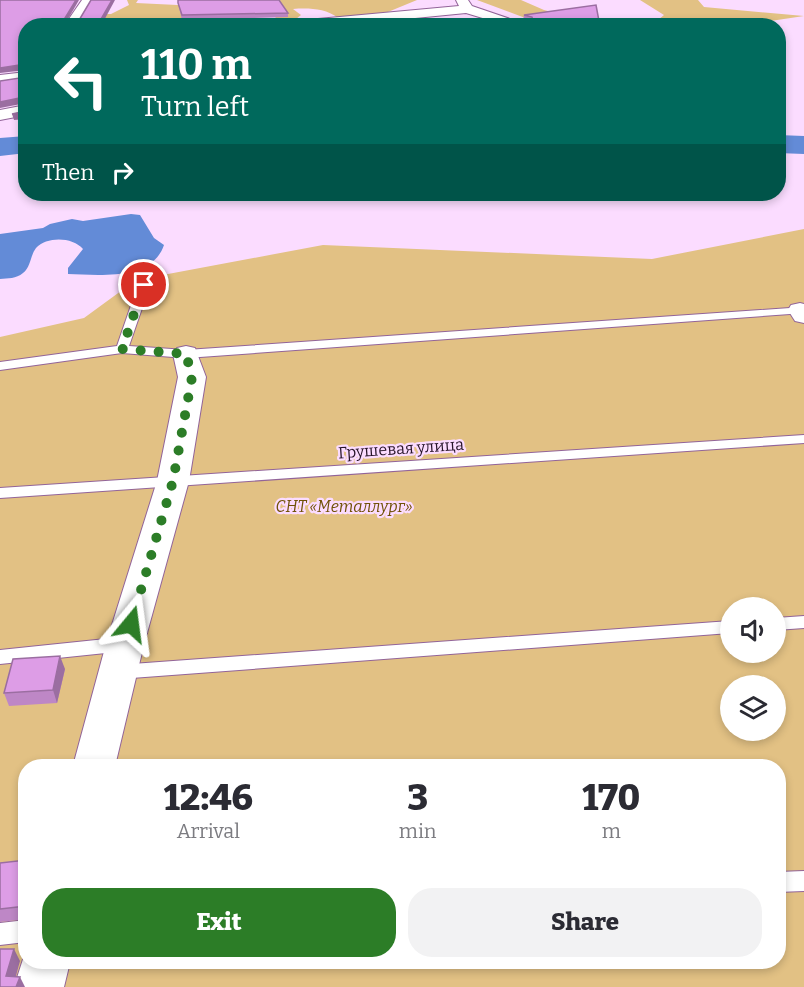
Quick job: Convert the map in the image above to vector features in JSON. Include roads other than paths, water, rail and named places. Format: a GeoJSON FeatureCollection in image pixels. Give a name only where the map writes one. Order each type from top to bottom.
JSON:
{"type":"FeatureCollection","features":[{"type":"Feature","properties":{"kind":"street"},"geometry":{"type":"LineString","coordinates":[[76,18],[88,0]]}},
{"type":"Feature","properties":{"kind":"street"},"geometry":{"type":"LineString","coordinates":[[356,18],[464,4],[503,18]]}},
{"type":"Feature","properties":{"kind":"street"},"geometry":{"type":"LineString","coordinates":[[0,80],[18,78]]}},
{"type":"Feature","properties":{"kind":"street"},"geometry":{"type":"LineString","coordinates":[[0,115],[18,112]]}},
{"type":"Feature","properties":{"kind":"street"},"geometry":{"type":"LineString","coordinates":[[96,759],[121,658],[173,481],[192,377],[186,354]]}},
{"type":"Feature","properties":{"kind":"street"},"geometry":{"type":"LineString","coordinates":[[39,987],[43,969]]}},
{"type":"Feature","properties":{"kind":"lane"},"geometry":{"type":"LineString","coordinates":[[122,349],[144,285]]}},
{"type":"Feature","properties":{"kind":"lane"},"geometry":{"type":"LineString","coordinates":[[0,366],[122,349],[186,354],[803,312]]}},
{"type":"Feature","properties":{"kind":"lane","name":"Грушевая улица"},"geometry":{"type":"LineString","coordinates":[[0,493],[804,439]]}},
{"type":"Feature","properties":{"kind":"lane"},"geometry":{"type":"LineString","coordinates":[[786,623],[804,622]]}},
{"type":"Feature","properties":{"kind":"lane"},"geometry":{"type":"LineString","coordinates":[[0,657],[121,658],[720,628]]}},
{"type":"Feature","properties":{"kind":"lane"},"geometry":{"type":"LineString","coordinates":[[786,882],[804,881]]}},
{"type":"Feature","properties":{"kind":"lane"},"geometry":{"type":"LineString","coordinates":[[0,934],[18,932]]}},
{"type":"Feature","properties":{"kind":"water"},"geometry":{"type":"Polygon","coordinates":[[[131,214],[140,215],[154,238],[164,245],[158,257],[148,265],[136,270],[108,275],[68,274],[68,268],[83,249],[67,240],[53,240],[36,248],[28,268],[23,273],[15,277],[0,279],[0,234],[43,228],[72,219],[83,221],[131,214]]]}},
{"type":"Feature","properties":{"kind":"waterway"},"geometry":{"type":"LineString","coordinates":[[786,144],[804,145]]}},
{"type":"Feature","properties":{"kind":"waterway"},"geometry":{"type":"LineString","coordinates":[[0,147],[18,145]]}},
{"type":"Feature","properties":{"kind":"park label","name":"СНТ «Металлург»"},"geometry":{"type":"Point","coordinates":[344,506]}}]}
